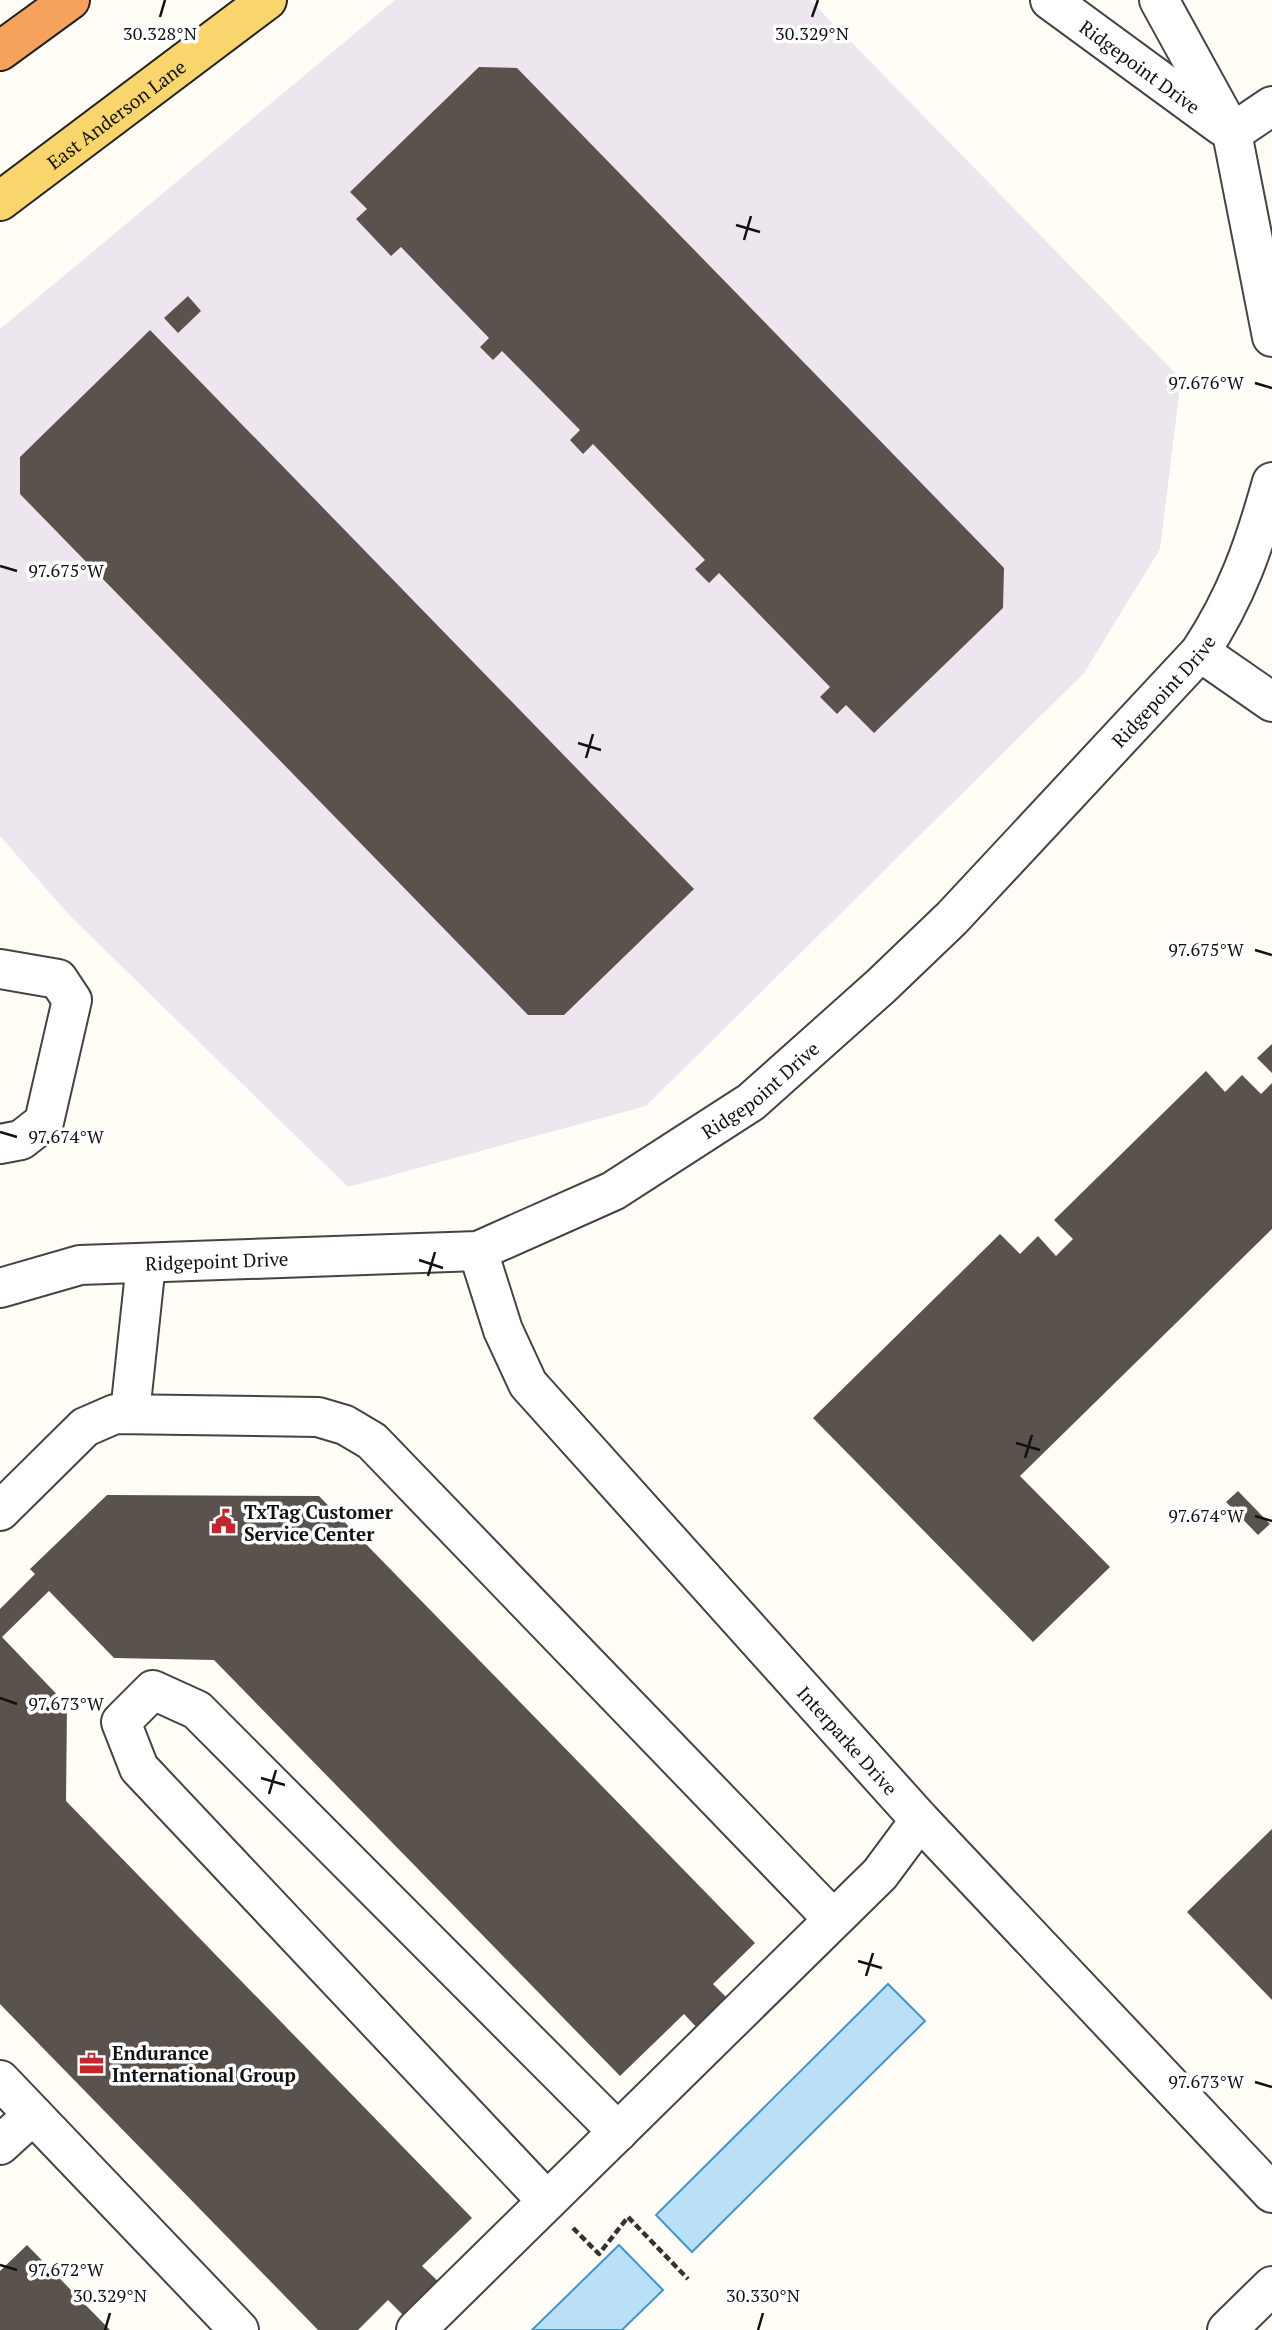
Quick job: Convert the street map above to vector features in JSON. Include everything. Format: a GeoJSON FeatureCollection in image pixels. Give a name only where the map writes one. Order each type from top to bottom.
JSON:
{"type":"FeatureCollection","features":[{"type":"Feature","properties":{"kind":"highway"},"geometry":{"type":"LineString","coordinates":[[0,38],[68,0]]}},
{"type":"Feature","properties":{"kind":"highway"},"geometry":{"type":"LineString","coordinates":[[0,51],[68,0]]}},
{"type":"Feature","properties":{"kind":"main road","name":"East Anderson Lane"},"geometry":{"type":"LineString","coordinates":[[0,201],[267,0]]}},
{"type":"Feature","properties":{"kind":"street","name":"Ridgepoint Drive"},"geometry":{"type":"LineString","coordinates":[[1050,0],[1232,133]]}},
{"type":"Feature","properties":{"kind":"street","name":"Ridgepoint Drive"},"geometry":{"type":"LineString","coordinates":[[1159,0],[1232,133],[1272,337]]}},
{"type":"Feature","properties":{"kind":"street"},"geometry":{"type":"LineString","coordinates":[[1232,133],[1272,106]]}},
{"type":"Feature","properties":{"kind":"street","name":"Ridgepoint Drive"},"geometry":{"type":"LineString","coordinates":[[0,1288],[80,1265],[478,1251],[613,1191],[751,1102],[881,986],[952,918],[1200,652],[1227,611],[1257,535],[1272,482]]}},
{"type":"Feature","properties":{"kind":"street"},"geometry":{"type":"LineString","coordinates":[[1200,652],[1272,702]]}},
{"type":"Feature","properties":{"kind":"street"},"geometry":{"type":"LineString","coordinates":[[0,969],[58,979],[72,1000],[44,1122],[20,1140],[0,1144]]}},
{"type":"Feature","properties":{"kind":"street","name":"Interparke Drive"},"geometry":{"type":"LineString","coordinates":[[478,1251],[503,1330],[528,1384],[920,1820],[1272,2193]]}},
{"type":"Feature","properties":{"kind":"street"},"geometry":{"type":"LineString","coordinates":[[130,1413],[146,1263]]}},
{"type":"Feature","properties":{"kind":"street"},"geometry":{"type":"LineString","coordinates":[[0,1511],[85,1427],[115,1414],[318,1417],[345,1424],[373,1441],[833,1919]]}},
{"type":"Feature","properties":{"kind":"street"},"geometry":{"type":"LineString","coordinates":[[547,2202],[139,1768],[121,1722],[153,1690],[197,1710],[618,2132]]}},
{"type":"Feature","properties":{"kind":"street"},"geometry":{"type":"LineString","coordinates":[[416,2330],[880,1874],[920,1820]]}},
{"type":"Feature","properties":{"kind":"street"},"geometry":{"type":"LineString","coordinates":[[0,2080],[239,2330]]}},
{"type":"Feature","properties":{"kind":"street"},"geometry":{"type":"LineString","coordinates":[[0,2145],[33,2115]]}},
{"type":"Feature","properties":{"kind":"street"},"geometry":{"type":"LineString","coordinates":[[1227,2330],[1272,2286]]}},
{"type":"Feature","properties":{"kind":"path"},"geometry":{"type":"LineString","coordinates":[[547,2202],[599,2254],[628,2217],[688,2278]]}},
{"type":"Feature","properties":{"kind":"shaded area"},"geometry":{"type":"Polygon","coordinates":[[[395,0],[810,0],[1181,379],[1160,549],[1084,673],[646,1106],[348,1187],[70,916],[0,836],[0,329],[395,0]]]}},
{"type":"Feature","properties":{"kind":"water"},"geometry":{"type":"Polygon","coordinates":[[[888,1984],[925,2021],[692,2252],[656,2215],[888,1984]]]}},
{"type":"Feature","properties":{"kind":"water"},"geometry":{"type":"Polygon","coordinates":[[[619,2245],[663,2290],[622,2330],[532,2330],[619,2245]]]}},
{"type":"Feature","properties":{"kind":"building"},"geometry":{"type":"Polygon","coordinates":[[[479,67],[517,68],[1004,568],[1003,608],[874,733],[846,705],[837,714],[820,697],[830,687],[719,573],[709,583],[695,569],[705,560],[593,444],[583,454],[570,440],[580,430],[502,351],[493,360],[480,347],[489,338],[401,247],[391,256],[356,219],[367,209],[350,192],[479,67]]]}},
{"type":"Feature","properties":{"kind":"building"},"geometry":{"type":"Polygon","coordinates":[[[188,296],[201,311],[178,333],[164,318],[188,296]]]}},
{"type":"Feature","properties":{"kind":"building"},"geometry":{"type":"Polygon","coordinates":[[[150,330],[694,889],[564,1015],[528,1015],[20,494],[20,457],[150,330]]]}},
{"type":"Feature","properties":{"kind":"building"},"geometry":{"type":"Polygon","coordinates":[[[1272,1044],[1272,1073],[1257,1058],[1272,1044]]]}},
{"type":"Feature","properties":{"kind":"building"},"geometry":{"type":"Polygon","coordinates":[[[1206,1071],[1225,1092],[1242,1075],[1261,1094],[1272,1083],[1272,1229],[1020,1476],[1110,1567],[1033,1642],[813,1418],[1000,1234],[1020,1254],[1038,1236],[1056,1256],[1073,1239],[1054,1220],[1206,1071]]]}},
{"type":"Feature","properties":{"kind":"building"},"geometry":{"type":"Polygon","coordinates":[[[1238,1491],[1270,1524],[1258,1535],[1226,1502],[1238,1491]]]}},
{"type":"Feature","properties":{"kind":"building"},"geometry":{"type":"Polygon","coordinates":[[[107,1495],[319,1496],[755,1943],[713,1984],[731,2002],[701,2032],[684,2014],[620,2076],[214,1660],[114,1658],[49,1591],[2,1637],[67,1705],[66,1801],[472,2218],[422,2266],[442,2285],[407,2319],[388,2300],[358,2330],[318,2330],[0,2004],[0,1609],[35,1574],[30,1569],[107,1495]]]}},
{"type":"Feature","properties":{"kind":"building"},"geometry":{"type":"Polygon","coordinates":[[[1272,1829],[1272,2000],[1187,1912],[1272,1829]]]}},
{"type":"Feature","properties":{"kind":"building"},"geometry":{"type":"Polygon","coordinates":[[[27,2245],[110,2330],[0,2330],[0,2271],[27,2245]]]}},
{"type":"Feature","properties":{"kind":"place","name":"TxTag Customer Service Center"},"geometry":{"type":"Point","coordinates":[224,1522]}},
{"type":"Feature","properties":{"kind":"place","name":"Endurance International Group"},"geometry":{"type":"Point","coordinates":[92,2063]}}]}
